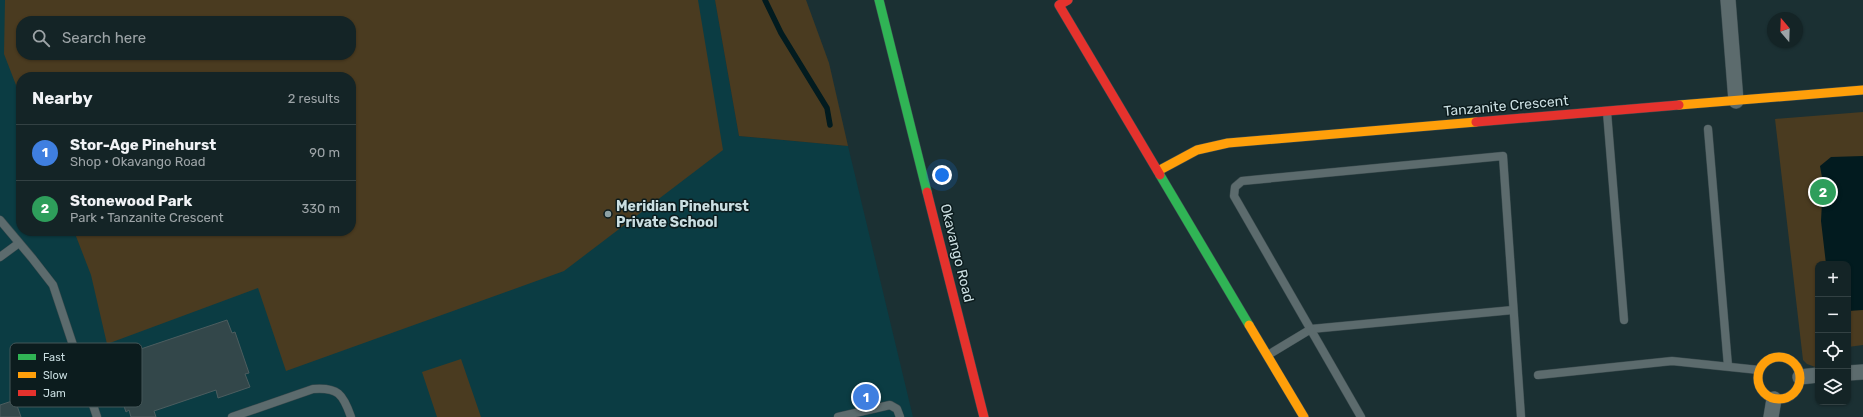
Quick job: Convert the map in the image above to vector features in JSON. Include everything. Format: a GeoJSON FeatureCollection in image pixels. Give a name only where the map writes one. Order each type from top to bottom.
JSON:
{"type":"FeatureCollection","features":[{"type":"Feature","properties":{"kind":"street","name":"Okavango Road"},"geometry":{"type":"LineString","coordinates":[[879,0],[984,417]]}},
{"type":"Feature","properties":{"kind":"street"},"geometry":{"type":"LineString","coordinates":[[1068,0],[1058,3],[1304,417]]}},
{"type":"Feature","properties":{"kind":"street"},"geometry":{"type":"LineString","coordinates":[[1728,0],[1736,101]]}},
{"type":"Feature","properties":{"kind":"street","name":"Tanzanite Crescent"},"geometry":{"type":"LineString","coordinates":[[1158,171],[1198,150],[1228,143],[1863,90]]}},
{"type":"Feature","properties":{"kind":"street"},"geometry":{"type":"LineString","coordinates":[[1782,357],[1794,364],[1800,377],[1796,392],[1790,397],[1782,400],[1767,396],[1758,385],[1759,370],[1768,360],[1782,357]]}},
{"type":"Feature","properties":{"kind":"street"},"geometry":{"type":"LineString","coordinates":[[1851,373],[1863,372]]}},
{"type":"Feature","properties":{"kind":"street","name":"Okavango Road"},"geometry":{"type":"LineString","coordinates":[[973,373],[978,417]]}},
{"type":"Feature","properties":{"kind":"street"},"geometry":{"type":"LineString","coordinates":[[1800,377],[1815,375]]}},
{"type":"Feature","properties":{"kind":"street"},"geometry":{"type":"LineString","coordinates":[[1771,417],[1774,399]]}},
{"type":"Feature","properties":{"kind":"lane"},"geometry":{"type":"LineString","coordinates":[[1607,111],[1624,320]]}},
{"type":"Feature","properties":{"kind":"lane"},"geometry":{"type":"LineString","coordinates":[[1708,129],[1728,366]]}},
{"type":"Feature","properties":{"kind":"lane"},"geometry":{"type":"LineString","coordinates":[[1361,417],[1234,196],[1235,187],[1242,181],[1503,156],[1521,417]]}},
{"type":"Feature","properties":{"kind":"lane"},"geometry":{"type":"LineString","coordinates":[[0,220],[52,285],[72,343]]}},
{"type":"Feature","properties":{"kind":"lane"},"geometry":{"type":"LineString","coordinates":[[0,257],[19,243]]}},
{"type":"Feature","properties":{"kind":"lane"},"geometry":{"type":"LineString","coordinates":[[1267,356],[1311,329],[1513,310]]}},
{"type":"Feature","properties":{"kind":"lane"},"geometry":{"type":"LineString","coordinates":[[1538,375],[1672,361],[1759,370]]}},
{"type":"Feature","properties":{"kind":"lane"},"geometry":{"type":"LineString","coordinates":[[232,417],[313,389],[326,388],[335,390],[343,398],[351,417]]}},
{"type":"Feature","properties":{"kind":"lane"},"geometry":{"type":"LineString","coordinates":[[838,417],[890,405],[897,409],[900,417]]}},
{"type":"Feature","properties":{"kind":"lane"},"geometry":{"type":"LineString","coordinates":[[94,407],[97,417]]}},
{"type":"Feature","properties":{"kind":"shaded area","name":"Meridian Pinehurst Private School"},"geometry":{"type":"Polygon","coordinates":[[[0,0],[715,0],[739,136],[848,146],[913,417],[0,417],[0,0]]]}},
{"type":"Feature","properties":{"kind":"shaded area"},"geometry":{"type":"Polygon","coordinates":[[[5,0],[698,0],[723,150],[564,271],[286,371],[258,288],[107,343],[91,275],[76,236],[356,236],[356,72],[16,72],[16,85],[4,54],[5,0]]]}},
{"type":"Feature","properties":{"kind":"shaded area"},"geometry":{"type":"Polygon","coordinates":[[[715,0],[806,0],[829,63],[848,146],[739,136],[715,0]]]}},
{"type":"Feature","properties":{"kind":"shaded area"},"geometry":{"type":"Polygon","coordinates":[[[1863,112],[1863,345],[1851,347],[1851,261],[1815,261],[1815,367],[1807,364],[1803,360],[1775,119],[1863,112]]]}},
{"type":"Feature","properties":{"kind":"shaded area"},"geometry":{"type":"Polygon","coordinates":[[[1863,156],[1863,310],[1851,311],[1851,261],[1826,261],[1821,221],[1823,183],[1820,166],[1831,157],[1863,156]]]}},
{"type":"Feature","properties":{"kind":"shaded area"},"geometry":{"type":"Polygon","coordinates":[[[461,359],[481,417],[437,417],[422,372],[461,359]]]}},
{"type":"Feature","properties":{"kind":"building"},"geometry":{"type":"Polygon","coordinates":[[[227,320],[232,333],[235,332],[249,373],[245,374],[250,387],[218,398],[216,390],[154,411],[156,417],[131,417],[129,410],[126,412],[124,407],[142,407],[142,349],[227,320]]]}},
{"type":"Feature","properties":{"kind":"building"},"geometry":{"type":"Polygon","coordinates":[[[10,402],[10,407],[17,407],[21,417],[0,417],[0,405],[10,402]]]}},
{"type":"Feature","properties":{"kind":"waterway"},"geometry":{"type":"LineString","coordinates":[[765,0],[781,33],[827,108],[830,125]]}},
{"type":"Feature","properties":{"kind":"traffic: fast"},"geometry":{"type":"LineString","coordinates":[[879,0],[927,192]]}},
{"type":"Feature","properties":{"kind":"traffic: fast"},"geometry":{"type":"LineString","coordinates":[[1160,175],[1249,325]]}},
{"type":"Feature","properties":{"kind":"traffic: slow"},"geometry":{"type":"LineString","coordinates":[[1679,105],[1863,90]]}},
{"type":"Feature","properties":{"kind":"traffic: slow"},"geometry":{"type":"LineString","coordinates":[[1158,171],[1197,150],[1228,143],[1476,122]]}},
{"type":"Feature","properties":{"kind":"traffic: slow"},"geometry":{"type":"LineString","coordinates":[[1249,325],[1304,417]]}},
{"type":"Feature","properties":{"kind":"traffic: slow"},"geometry":{"type":"LineString","coordinates":[[1775,357],[1783,357],[1791,360],[1797,366],[1800,378],[1797,390],[1791,396],[1783,399],[1775,399],[1767,396],[1761,390],[1758,382],[1758,374],[1761,366],[1767,360],[1775,357]]}},
{"type":"Feature","properties":{"kind":"traffic: jam"},"geometry":{"type":"LineString","coordinates":[[1068,0],[1059,5],[1160,175]]}},
{"type":"Feature","properties":{"kind":"traffic: jam"},"geometry":{"type":"LineString","coordinates":[[1476,122],[1679,105]]}},
{"type":"Feature","properties":{"kind":"traffic: jam"},"geometry":{"type":"LineString","coordinates":[[927,192],[984,417]]}},
{"type":"Feature","properties":{"kind":"place","name":"Stonewood Park"},"geometry":{"type":"Point","coordinates":[1823,192]}},
{"type":"Feature","properties":{"kind":"place","name":"Meridian Pinehurst Private School"},"geometry":{"type":"Point","coordinates":[608,214]}},
{"type":"Feature","properties":{"kind":"place","name":"Stor-Age Pinehurst"},"geometry":{"type":"Point","coordinates":[866,397]}}]}
